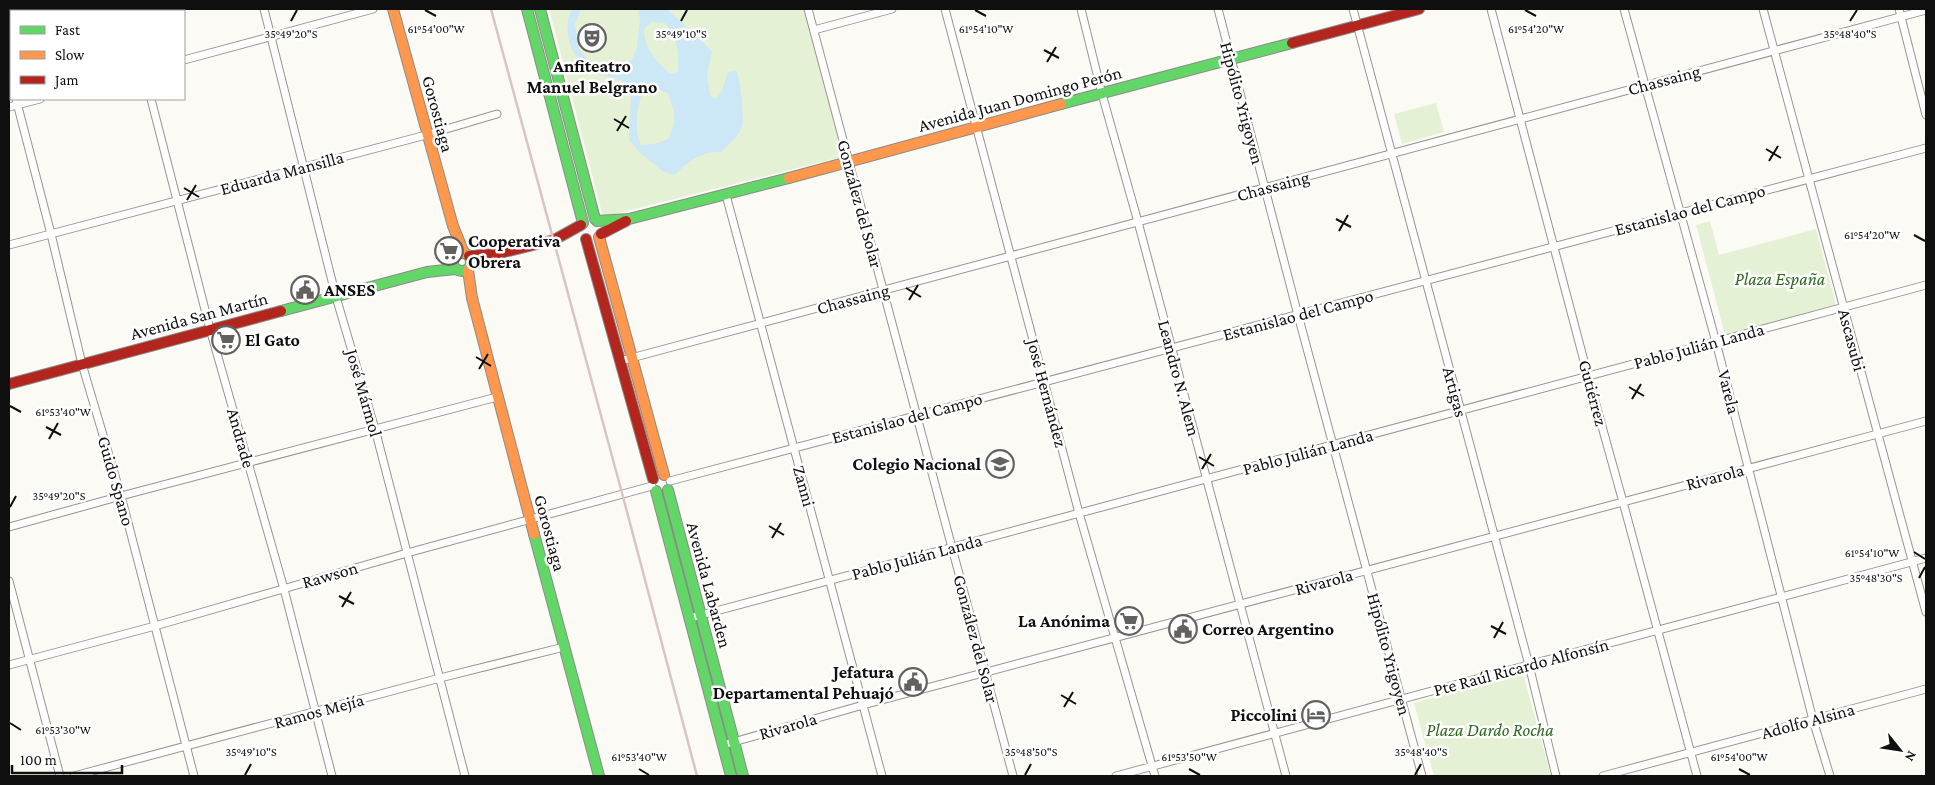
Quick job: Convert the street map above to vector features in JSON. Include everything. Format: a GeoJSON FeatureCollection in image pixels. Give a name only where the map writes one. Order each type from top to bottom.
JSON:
{"type":"FeatureCollection","features":[{"type":"Feature","properties":{"kind":"main road","name":"Gorostiaga"},"geometry":{"type":"LineString","coordinates":[[393,9],[426,135],[453,226],[597,776]]}},
{"type":"Feature","properties":{"kind":"main road"},"geometry":{"type":"LineString","coordinates":[[527,9],[582,224],[580,231],[585,238],[594,240],[600,235],[601,227],[596,220],[540,9]]}},
{"type":"Feature","properties":{"kind":"main road","name":"Avenida Juan Domingo Perón"},"geometry":{"type":"LineString","coordinates":[[596,220],[629,219],[726,195],[977,126],[1419,9]]}},
{"type":"Feature","properties":{"kind":"main road"},"geometry":{"type":"LineString","coordinates":[[582,224],[589,219],[596,220]]}},
{"type":"Feature","properties":{"kind":"main road","name":"Avenida Juan Domingo Perón"},"geometry":{"type":"LineString","coordinates":[[600,235],[629,219]]}},
{"type":"Feature","properties":{"kind":"main road","name":"Avenida San Martín"},"geometry":{"type":"LineString","coordinates":[[562,237],[582,224]]}},
{"type":"Feature","properties":{"kind":"main road","name":"Avenida Labarden"},"geometry":{"type":"LineString","coordinates":[[600,235],[667,482],[731,776]]}},
{"type":"Feature","properties":{"kind":"main road","name":"Avenida San Martín"},"geometry":{"type":"LineString","coordinates":[[9,384],[462,262],[562,237],[585,238]]}},
{"type":"Feature","properties":{"kind":"main road","name":"Avenida Labarden"},"geometry":{"type":"LineString","coordinates":[[585,238],[654,485],[743,776]]}},
{"type":"Feature","properties":{"kind":"main road"},"geometry":{"type":"LineString","coordinates":[[658,474],[667,482],[662,493],[654,485],[658,474]]}},
{"type":"Feature","properties":{"kind":"street","name":"José Mármol"},"geometry":{"type":"LineString","coordinates":[[264,9],[336,297],[375,429],[466,776]]}},
{"type":"Feature","properties":{"kind":"street"},"geometry":{"type":"LineString","coordinates":[[185,60],[374,9]]}},
{"type":"Feature","properties":{"kind":"street","name":"González del Solar"},"geometry":{"type":"LineString","coordinates":[[808,9],[1013,776]]}},
{"type":"Feature","properties":{"kind":"street"},"geometry":{"type":"LineString","coordinates":[[814,30],[892,9]]}},
{"type":"Feature","properties":{"kind":"street","name":"José Hernández"},"geometry":{"type":"LineString","coordinates":[[946,9],[1079,514],[1154,776]]}},
{"type":"Feature","properties":{"kind":"street","name":"Leandro N. Alem"},"geometry":{"type":"LineString","coordinates":[[1082,9],[1102,94],[1286,776]]}},
{"type":"Feature","properties":{"kind":"street","name":"Hipólito Yrigoyen"},"geometry":{"type":"LineString","coordinates":[[1218,9],[1400,700],[1422,776]]}},
{"type":"Feature","properties":{"kind":"street","name":"Artigas"},"geometry":{"type":"LineString","coordinates":[[1353,9],[1493,537],[1529,665],[1556,776]]}},
{"type":"Feature","properties":{"kind":"street","name":"Gutiérrez"},"geometry":{"type":"LineString","coordinates":[[1491,9],[1588,376],[1624,502],[1697,776]]}},
{"type":"Feature","properties":{"kind":"street","name":"Varela"},"geometry":{"type":"LineString","coordinates":[[1624,9],[1716,342],[1830,776]]}},
{"type":"Feature","properties":{"kind":"street","name":"Ascasubi"},"geometry":{"type":"LineString","coordinates":[[1763,9],[1877,434],[1914,561],[1926,612]]}},
{"type":"Feature","properties":{"kind":"street","name":"Chassaing"},"geometry":{"type":"LineString","coordinates":[[620,361],[1646,85],[1900,13],[1926,10]]}},
{"type":"Feature","properties":{"kind":"street"},"geometry":{"type":"LineString","coordinates":[[1900,13],[1926,115]]}},
{"type":"Feature","properties":{"kind":"street"},"geometry":{"type":"LineString","coordinates":[[9,107],[16,102],[32,100]]}},
{"type":"Feature","properties":{"kind":"street","name":"Andrade"},"geometry":{"type":"LineString","coordinates":[[151,100],[210,330],[284,589],[332,776]]}},
{"type":"Feature","properties":{"kind":"street","name":"Guido Spano"},"geometry":{"type":"LineString","coordinates":[[16,102],[51,234],[82,364],[121,496],[194,776]]}},
{"type":"Feature","properties":{"kind":"street","name":"Eduarda Mansilla"},"geometry":{"type":"LineString","coordinates":[[9,245],[426,135],[497,114]]}},
{"type":"Feature","properties":{"kind":"street","name":"Estanislao del Campo"},"geometry":{"type":"LineString","coordinates":[[667,482],[1926,148]]}},
{"type":"Feature","properties":{"kind":"street","name":"Zanni"},"geometry":{"type":"LineString","coordinates":[[726,195],[882,776]]}},
{"type":"Feature","properties":{"kind":"street","name":"Pablo Julián Landa"},"geometry":{"type":"LineString","coordinates":[[695,617],[1926,285]]}},
{"type":"Feature","properties":{"kind":"street"},"geometry":{"type":"LineString","coordinates":[[9,527],[497,397]]}},
{"type":"Feature","properties":{"kind":"street","name":"Rivarola"},"geometry":{"type":"LineString","coordinates":[[723,745],[863,705],[1926,421]]}},
{"type":"Feature","properties":{"kind":"street","name":"Rawson"},"geometry":{"type":"LineString","coordinates":[[9,665],[155,626],[407,553],[654,485]]}},
{"type":"Feature","properties":{"kind":"street","name":"Pte Raúl Ricardo Alfonsín"},"geometry":{"type":"LineString","coordinates":[[1116,776],[1926,558]]}},
{"type":"Feature","properties":{"kind":"street"},"geometry":{"type":"LineString","coordinates":[[9,581],[60,776]]}},
{"type":"Feature","properties":{"kind":"street","name":"Ramos Mejía"},"geometry":{"type":"LineString","coordinates":[[74,776],[440,678],[564,647]]}},
{"type":"Feature","properties":{"kind":"street","name":"Adolfo Alsina"},"geometry":{"type":"LineString","coordinates":[[1603,776],[1926,689]]}},
{"type":"Feature","properties":{"kind":"green space"},"geometry":{"type":"Polygon","coordinates":[[[549,9],[807,9],[845,156],[603,217],[549,9]]]}},
{"type":"Feature","properties":{"kind":"green space"},"geometry":{"type":"Polygon","coordinates":[[[1436,103],[1444,132],[1402,144],[1394,114],[1436,103]]]}},
{"type":"Feature","properties":{"kind":"green space","name":"Plaza España"},"geometry":{"type":"Polygon","coordinates":[[[1710,221],[1719,255],[1816,229],[1836,305],[1725,335],[1696,225],[1710,221]]]}},
{"type":"Feature","properties":{"kind":"green space","name":"Plaza Dardo Rocha"},"geometry":{"type":"Polygon","coordinates":[[[1523,673],[1551,776],[1434,776],[1414,703],[1523,673]]]}},
{"type":"Feature","properties":{"kind":"water"},"geometry":{"type":"Polygon","coordinates":[[[572,9],[581,9],[575,23],[578,47],[588,61],[607,71],[620,69],[632,59],[637,48],[640,19],[638,9],[667,9],[712,51],[707,74],[710,96],[716,99],[722,91],[728,72],[737,71],[743,115],[742,127],[738,134],[721,152],[701,155],[674,175],[664,172],[638,151],[629,139],[631,97],[627,84],[616,78],[589,70],[582,63],[571,47],[568,37],[569,18],[572,9]],[[652,22],[644,29],[649,48],[670,74],[678,72],[678,52],[673,34],[665,23],[652,22]],[[652,88],[641,96],[638,108],[637,134],[641,145],[655,144],[668,139],[674,121],[674,112],[668,93],[652,88]]]}},
{"type":"Feature","properties":{"kind":"railway"},"geometry":{"type":"LineString","coordinates":[[491,9],[697,776]]}},
{"type":"Feature","properties":{"kind":"traffic: fast"},"geometry":{"type":"LineString","coordinates":[[527,9],[583,223]]}},
{"type":"Feature","properties":{"kind":"traffic: fast"},"geometry":{"type":"LineString","coordinates":[[540,9],[595,219]]}},
{"type":"Feature","properties":{"kind":"traffic: fast"},"geometry":{"type":"LineString","coordinates":[[1061,104],[1292,43]]}},
{"type":"Feature","properties":{"kind":"traffic: fast"},"geometry":{"type":"LineString","coordinates":[[597,221],[629,219],[789,178]]}},
{"type":"Feature","properties":{"kind":"traffic: fast"},"geometry":{"type":"LineString","coordinates":[[458,253],[466,253],[471,258],[471,262],[469,269],[458,271],[453,266],[453,258],[458,253]]}},
{"type":"Feature","properties":{"kind":"traffic: fast"},"geometry":{"type":"LineString","coordinates":[[281,311],[427,272],[455,269]]}},
{"type":"Feature","properties":{"kind":"traffic: fast"},"geometry":{"type":"LineString","coordinates":[[668,490],[743,776]]}},
{"type":"Feature","properties":{"kind":"traffic: fast"},"geometry":{"type":"LineString","coordinates":[[656,491],[731,776]]}},
{"type":"Feature","properties":{"kind":"traffic: fast"},"geometry":{"type":"LineString","coordinates":[[534,534],[599,776]]}},
{"type":"Feature","properties":{"kind":"traffic: slow"},"geometry":{"type":"LineString","coordinates":[[393,9],[453,226],[464,253]]}},
{"type":"Feature","properties":{"kind":"traffic: slow"},"geometry":{"type":"LineString","coordinates":[[789,178],[1061,104]]}},
{"type":"Feature","properties":{"kind":"traffic: slow"},"geometry":{"type":"LineString","coordinates":[[599,237],[664,475]]}},
{"type":"Feature","properties":{"kind":"traffic: slow"},"geometry":{"type":"LineString","coordinates":[[468,270],[472,298],[534,534]]}},
{"type":"Feature","properties":{"kind":"traffic: jam"},"geometry":{"type":"LineString","coordinates":[[1292,43],[1419,9]]}},
{"type":"Feature","properties":{"kind":"traffic: jam"},"geometry":{"type":"LineString","coordinates":[[601,234],[626,221]]}},
{"type":"Feature","properties":{"kind":"traffic: jam"},"geometry":{"type":"LineString","coordinates":[[469,256],[496,254],[554,240],[581,225]]}},
{"type":"Feature","properties":{"kind":"traffic: jam"},"geometry":{"type":"LineString","coordinates":[[586,239],[653,479]]}},
{"type":"Feature","properties":{"kind":"traffic: jam"},"geometry":{"type":"LineString","coordinates":[[9,384],[281,311]]}},
{"type":"Feature","properties":{"kind":"place","name":"Anfiteatro Manuel Belgrano"},"geometry":{"type":"Point","coordinates":[592,38]}},
{"type":"Feature","properties":{"kind":"place","name":"Cooperativa Obrera"},"geometry":{"type":"Point","coordinates":[449,251]}},
{"type":"Feature","properties":{"kind":"place","name":"ANSES"},"geometry":{"type":"Point","coordinates":[305,290]}},
{"type":"Feature","properties":{"kind":"place","name":"El Gato"},"geometry":{"type":"Point","coordinates":[226,340]}},
{"type":"Feature","properties":{"kind":"place","name":"Colegio Nacional"},"geometry":{"type":"Point","coordinates":[1000,464]}},
{"type":"Feature","properties":{"kind":"place","name":"La Anónima"},"geometry":{"type":"Point","coordinates":[1129,621]}},
{"type":"Feature","properties":{"kind":"place","name":"Correo Argentino"},"geometry":{"type":"Point","coordinates":[1183,629]}},
{"type":"Feature","properties":{"kind":"place","name":"Jefatura Departamental Pehuajó"},"geometry":{"type":"Point","coordinates":[913,682]}},
{"type":"Feature","properties":{"kind":"place","name":"Piccolini"},"geometry":{"type":"Point","coordinates":[1316,715]}}]}
